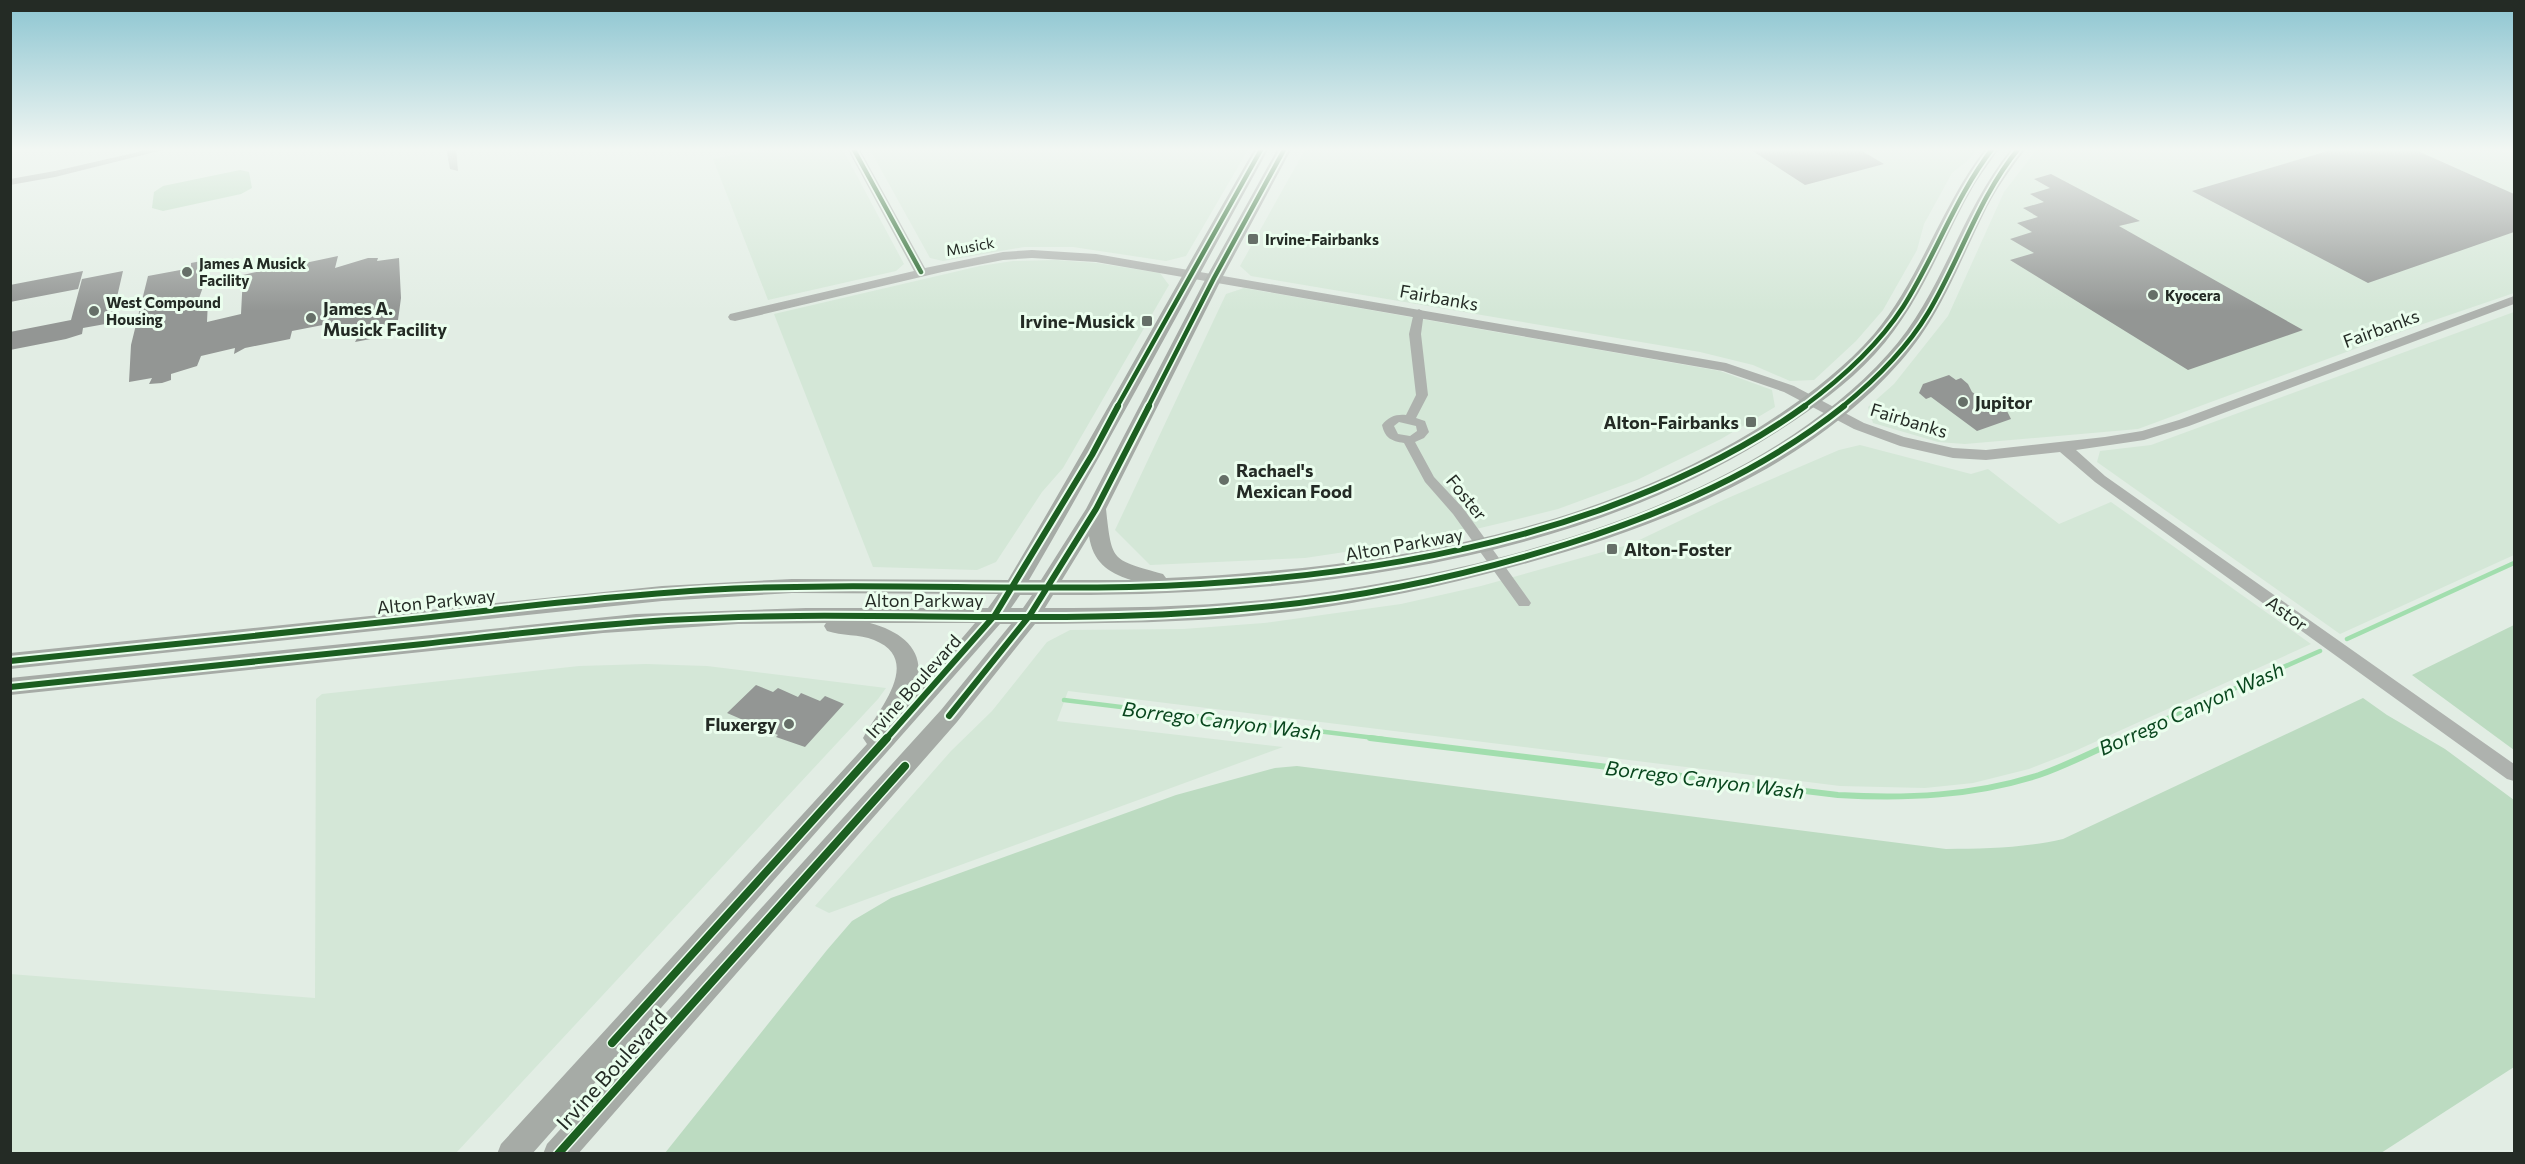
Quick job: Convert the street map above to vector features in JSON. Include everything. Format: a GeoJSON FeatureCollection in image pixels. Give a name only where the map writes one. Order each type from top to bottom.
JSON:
{"type":"FeatureCollection","features":[{"type":"Feature","properties":{"kind":"main road","name":"Irvine Boulevard"},"geometry":{"type":"LineString","coordinates":[[512,1154],[995,615],[1092,455],[1130,382],[1231,202]]}},
{"type":"Feature","properties":{"kind":"main road","name":"Irvine Boulevard"},"geometry":{"type":"LineString","coordinates":[[558,1154],[906,766],[964,699],[1030,615],[1096,509],[1255,202]]}},
{"type":"Feature","properties":{"kind":"main road","name":"Alton Parkway"},"geometry":{"type":"LineString","coordinates":[[10,661],[622,596],[749,587],[829,585],[1048,587],[1224,584],[1327,573],[1481,545],[1556,525],[1656,488],[1730,453],[1774,427],[1811,401],[1859,360],[1893,321],[1910,296],[1958,202]]}},
{"type":"Feature","properties":{"kind":"main road","name":"Alton Parkway"},"geometry":{"type":"LineString","coordinates":[[10,687],[514,634],[699,619],[799,614],[1150,614],[1269,607],[1363,593],[1495,564],[1581,540],[1682,501],[1772,456],[1834,413],[1878,375],[1914,334],[1935,300],[1983,202]]}},
{"type":"Feature","properties":{"kind":"main road"},"geometry":{"type":"LineString","coordinates":[[1096,509],[1100,550],[1106,560],[1122,571],[1183,586]]}},
{"type":"Feature","properties":{"kind":"main road"},"geometry":{"type":"LineString","coordinates":[[699,619],[856,627],[885,635],[899,644],[906,657],[908,672],[906,685],[875,738],[840,790]]}},
{"type":"Feature","properties":{"kind":"main road"},"geometry":{"type":"LineString","coordinates":[[111,677],[122,665],[143,658],[333,637],[352,625]]}},
{"type":"Feature","properties":{"kind":"street"},"geometry":{"type":"LineString","coordinates":[[883,202],[921,272]]}},
{"type":"Feature","properties":{"kind":"street","name":"Musick"},"geometry":{"type":"LineString","coordinates":[[735,317],[921,272],[1003,256],[1032,254],[1096,258],[1214,278]]}},
{"type":"Feature","properties":{"kind":"street","name":"Fairbanks"},"geometry":{"type":"LineString","coordinates":[[1214,278],[1726,367],[1768,381],[1859,426],[1900,441],[1953,453],[1986,455],[2064,447],[2144,435],[2184,423],[2514,300]]}},
{"type":"Feature","properties":{"kind":"street"},"geometry":{"type":"LineString","coordinates":[[1410,418],[1422,394],[1415,334],[1419,312]]}},
{"type":"Feature","properties":{"kind":"street"},"geometry":{"type":"LineString","coordinates":[[1410,418],[1421,424],[1423,432],[1420,436],[1408,440],[1390,434],[1388,427],[1396,419],[1410,418]]}},
{"type":"Feature","properties":{"kind":"street","name":"Foster"},"geometry":{"type":"LineString","coordinates":[[1408,440],[1429,479],[1458,512],[1524,603]]}},
{"type":"Feature","properties":{"kind":"street","name":"Astor"},"geometry":{"type":"LineString","coordinates":[[2064,447],[2100,479],[2514,774]]}},
{"type":"Feature","properties":{"kind":"shaded area"},"geometry":{"type":"Polygon","coordinates":[[[153,202],[203,202],[163,211],[152,208],[153,202]]]}},
{"type":"Feature","properties":{"kind":"shaded area"},"geometry":{"type":"Polygon","coordinates":[[[730,202],[871,202],[904,264],[896,271],[768,300],[730,202]]]}},
{"type":"Feature","properties":{"kind":"shaded area"},"geometry":{"type":"Polygon","coordinates":[[[899,202],[1217,202],[1186,256],[1166,261],[1073,247],[1024,247],[943,261],[930,258],[899,202]]]}},
{"type":"Feature","properties":{"kind":"shaded area"},"geometry":{"type":"Polygon","coordinates":[[[1276,202],[1936,202],[1924,224],[1917,250],[1883,310],[1856,341],[1814,380],[1790,381],[1753,365],[1700,352],[1251,276],[1240,266],[1276,202]]]}},
{"type":"Feature","properties":{"kind":"shaded area"},"geometry":{"type":"Polygon","coordinates":[[[1999,202],[2514,202],[2514,293],[2417,326],[2138,429],[1965,444],[1938,442],[1873,423],[1868,407],[1894,384],[1948,316],[1999,202]]]}},
{"type":"Feature","properties":{"kind":"shaded area"},"geometry":{"type":"Polygon","coordinates":[[[1056,260],[1097,263],[1160,273],[1169,285],[1063,468],[1042,492],[996,562],[977,570],[873,567],[774,314],[980,266],[1013,261],[1056,260]]]}},
{"type":"Feature","properties":{"kind":"shaded area"},"geometry":{"type":"Polygon","coordinates":[[[1244,288],[1720,371],[1772,390],[1775,407],[1721,439],[1637,480],[1558,509],[1438,538],[1305,558],[1150,565],[1115,530],[1226,294],[1244,288]]]}},
{"type":"Feature","properties":{"kind":"shaded area"},"geometry":{"type":"Polygon","coordinates":[[[2514,312],[2514,555],[2340,634],[2097,462],[2100,451],[2151,445],[2514,312]]]}},
{"type":"Feature","properties":{"kind":"shaded area"},"geometry":{"type":"Polygon","coordinates":[[[1860,445],[1971,474],[1988,469],[2059,524],[2111,502],[2311,644],[2075,751],[2029,769],[1973,783],[1925,788],[1840,786],[1068,691],[1057,721],[1283,747],[829,913],[815,906],[951,751],[992,711],[1047,642],[1070,630],[1183,629],[1264,623],[1401,604],[1481,586],[1631,544],[1721,501],[1839,450],[1860,445]]]}},
{"type":"Feature","properties":{"kind":"shaded area"},"geometry":{"type":"Polygon","coordinates":[[[2514,625],[2514,750],[2412,675],[2514,625]]]}},
{"type":"Feature","properties":{"kind":"shaded area"},"geometry":{"type":"Polygon","coordinates":[[[646,664],[707,666],[886,688],[456,1153],[11,1153],[10,974],[315,998],[316,699],[322,694],[579,666],[646,664]]]}},
{"type":"Feature","properties":{"kind":"shaded area"},"geometry":{"type":"Polygon","coordinates":[[[2363,698],[2445,749],[2514,800],[2514,1067],[2381,1153],[665,1153],[852,921],[891,898],[1176,795],[1275,768],[1297,766],[1946,849],[1976,849],[2063,839],[2363,698]]]}},
{"type":"Feature","properties":{"kind":"building","name":"Kyocera"},"geometry":{"type":"Polygon","coordinates":[[[2043,202],[2105,202],[2140,221],[2119,226],[2303,330],[2188,370],[2010,260],[2034,253],[2010,239],[2032,232],[2017,223],[2038,217],[2023,208],[2043,202]]]}},
{"type":"Feature","properties":{"kind":"building"},"geometry":{"type":"Polygon","coordinates":[[[2214,202],[2514,202],[2514,232],[2368,283],[2214,202]]]}},
{"type":"Feature","properties":{"kind":"building","name":"James A. Musick Facility"},"geometry":{"type":"Polygon","coordinates":[[[338,256],[335,268],[368,258],[378,258],[377,261],[399,258],[401,298],[398,320],[377,330],[381,337],[355,342],[360,333],[333,337],[333,323],[292,331],[290,339],[245,348],[234,354],[235,348],[201,356],[197,366],[171,374],[171,380],[162,383],[149,384],[152,378],[129,382],[131,345],[148,276],[191,268],[191,263],[206,260],[203,287],[198,301],[208,300],[207,322],[241,314],[243,275],[286,263],[286,267],[338,256]]]}},
{"type":"Feature","properties":{"kind":"building"},"geometry":{"type":"Polygon","coordinates":[[[83,271],[78,289],[10,302],[10,285],[83,271]]]}},
{"type":"Feature","properties":{"kind":"building","name":"West Compound Housing"},"geometry":{"type":"Polygon","coordinates":[[[123,271],[111,323],[83,328],[82,334],[66,339],[10,350],[10,332],[71,320],[82,279],[123,271]]]}},
{"type":"Feature","properties":{"kind":"building","name":"Jupitor"},"geometry":{"type":"Polygon","coordinates":[[[1949,375],[1956,380],[1961,378],[1972,392],[1995,408],[1999,406],[2007,411],[2011,419],[1977,431],[1931,397],[1926,399],[1919,393],[1923,384],[1949,375]]]}},
{"type":"Feature","properties":{"kind":"building","name":"Fluxergy"},"geometry":{"type":"Polygon","coordinates":[[[756,685],[773,692],[778,688],[798,697],[801,693],[820,701],[825,696],[844,704],[805,747],[776,737],[778,735],[727,713],[756,685]]]}},
{"type":"Feature","properties":{"kind":"waterway","name":"Borrego Canyon Wash"},"geometry":{"type":"LineString","coordinates":[[2347,639],[2514,563]]}},
{"type":"Feature","properties":{"kind":"waterway","name":"Borrego Canyon Wash"},"geometry":{"type":"LineString","coordinates":[[2120,739],[2320,651]]}},
{"type":"Feature","properties":{"kind":"waterway","name":"Borrego Canyon Wash"},"geometry":{"type":"LineString","coordinates":[[1064,700],[1383,739]]}},
{"type":"Feature","properties":{"kind":"waterway","name":"Borrego Canyon Wash"},"geometry":{"type":"LineString","coordinates":[[1370,738],[1838,795],[1889,797],[1965,792],[2014,782],[2050,771],[2124,738]]}},
{"type":"Feature","properties":{"kind":"cycle path"},"geometry":{"type":"LineString","coordinates":[[883,202],[921,272]]}},
{"type":"Feature","properties":{"kind":"cycle path"},"geometry":{"type":"LineString","coordinates":[[612,1043],[942,677],[995,615],[1092,455],[1130,382],[1231,202]]}},
{"type":"Feature","properties":{"kind":"cycle path"},"geometry":{"type":"LineString","coordinates":[[949,716],[1030,615],[1096,509],[1255,202]]}},
{"type":"Feature","properties":{"kind":"cycle path"},"geometry":{"type":"LineString","coordinates":[[10,661],[662,593],[792,586],[1084,588],[1216,583],[1303,576],[1390,563],[1478,546],[1563,523],[1646,493],[1723,457],[1795,413],[1839,378],[1880,338],[1914,288],[1958,202]]}},
{"type":"Feature","properties":{"kind":"cycle path"},"geometry":{"type":"LineString","coordinates":[[10,687],[636,622],[806,615],[1082,616],[1260,608],[1383,590],[1504,562],[1581,540],[1654,514],[1759,464],[1823,422],[1882,372],[1919,327],[1940,291],[1982,202]]}},
{"type":"Feature","properties":{"kind":"cycle path"},"geometry":{"type":"LineString","coordinates":[[558,1154],[905,766]]}},
{"type":"Feature","properties":{"kind":"place","name":"Irvine-Fairbanks"},"geometry":{"type":"Point","coordinates":[1253,239]}},
{"type":"Feature","properties":{"kind":"place","name":"James A Musick Facility"},"geometry":{"type":"Point","coordinates":[187,272]}},
{"type":"Feature","properties":{"kind":"place","name":"Kyocera"},"geometry":{"type":"Point","coordinates":[2153,295]}},
{"type":"Feature","properties":{"kind":"place","name":"West Compound Housing"},"geometry":{"type":"Point","coordinates":[94,311]}},
{"type":"Feature","properties":{"kind":"place","name":"James A. Musick Facility"},"geometry":{"type":"Point","coordinates":[311,318]}},
{"type":"Feature","properties":{"kind":"place","name":"Irvine-Musick"},"geometry":{"type":"Point","coordinates":[1147,321]}},
{"type":"Feature","properties":{"kind":"place","name":"Jupitor"},"geometry":{"type":"Point","coordinates":[1963,402]}},
{"type":"Feature","properties":{"kind":"place","name":"Alton-Fairbanks"},"geometry":{"type":"Point","coordinates":[1751,422]}},
{"type":"Feature","properties":{"kind":"place","name":"Rachael's Mexican Food"},"geometry":{"type":"Point","coordinates":[1224,480]}},
{"type":"Feature","properties":{"kind":"place","name":"Alton-Foster"},"geometry":{"type":"Point","coordinates":[1612,549]}},
{"type":"Feature","properties":{"kind":"place","name":"Fluxergy"},"geometry":{"type":"Point","coordinates":[789,724]}}]}
